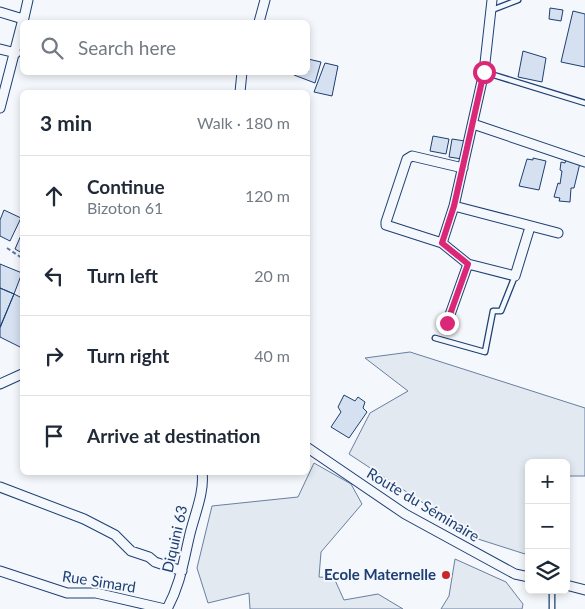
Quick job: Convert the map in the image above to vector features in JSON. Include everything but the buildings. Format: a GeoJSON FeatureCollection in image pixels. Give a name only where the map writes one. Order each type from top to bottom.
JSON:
{"type":"FeatureCollection","features":[{"type":"Feature","properties":{"kind":"street"},"geometry":{"type":"LineString","coordinates":[[23,20],[28,0]]}},
{"type":"Feature","properties":{"kind":"street"},"geometry":{"type":"LineString","coordinates":[[260,20],[265,0]]}},
{"type":"Feature","properties":{"kind":"street"},"geometry":{"type":"LineString","coordinates":[[442,243],[454,206],[484,72],[492,0]]}},
{"type":"Feature","properties":{"kind":"street"},"geometry":{"type":"LineString","coordinates":[[0,12],[20,20]]}},
{"type":"Feature","properties":{"kind":"street"},"geometry":{"type":"LineString","coordinates":[[0,108],[20,35]]}},
{"type":"Feature","properties":{"kind":"street"},"geometry":{"type":"LineString","coordinates":[[0,49],[16,53]]}},
{"type":"Feature","properties":{"kind":"street"},"geometry":{"type":"LineString","coordinates":[[240,90],[242,75]]}},
{"type":"Feature","properties":{"kind":"street"},"geometry":{"type":"LineString","coordinates":[[473,124],[585,162]]}},
{"type":"Feature","properties":{"kind":"street"},"geometry":{"type":"LineString","coordinates":[[463,168],[412,156],[409,157],[386,222],[389,226],[442,243],[468,264],[515,276],[530,227]]}},
{"type":"Feature","properties":{"kind":"street"},"geometry":{"type":"LineString","coordinates":[[454,206],[558,233]]}},
{"type":"Feature","properties":{"kind":"street"},"geometry":{"type":"LineString","coordinates":[[447,323],[468,264]]}},
{"type":"Feature","properties":{"kind":"street"},"geometry":{"type":"LineString","coordinates":[[0,384],[20,375]]}},
{"type":"Feature","properties":{"kind":"street","name":"Route du Séminaire"},"geometry":{"type":"LineString","coordinates":[[310,449],[406,514],[515,574],[525,576]]}},
{"type":"Feature","properties":{"kind":"street","name":"Diquini 63"},"geometry":{"type":"LineString","coordinates":[[166,609],[179,584],[200,496],[202,475]]}},
{"type":"Feature","properties":{"kind":"street"},"geometry":{"type":"LineString","coordinates":[[0,487],[84,519],[115,535],[131,551],[149,557],[154,562],[182,571]]}},
{"type":"Feature","properties":{"kind":"street","name":"Rue Simard"},"geometry":{"type":"LineString","coordinates":[[0,571],[67,593],[96,593],[166,609]]}},
{"type":"Feature","properties":{"kind":"street"},"geometry":{"type":"LineString","coordinates":[[570,586],[585,590]]}},
{"type":"Feature","properties":{"kind":"lane"},"geometry":{"type":"LineString","coordinates":[[491,11],[518,0]]}},
{"type":"Feature","properties":{"kind":"lane"},"geometry":{"type":"LineString","coordinates":[[484,72],[585,103]]}},
{"type":"Feature","properties":{"kind":"lane"},"geometry":{"type":"LineString","coordinates":[[435,338],[485,352],[493,311],[501,311],[515,276]]}},
{"type":"Feature","properties":{"kind":"lane"},"geometry":{"type":"LineString","coordinates":[[552,594],[552,609]]}},
{"type":"Feature","properties":{"kind":"path"},"geometry":{"type":"LineString","coordinates":[[7,248],[20,257]]}},
{"type":"Feature","properties":{"kind":"shaded area"},"geometry":{"type":"Polygon","coordinates":[[[410,352],[585,408],[585,476],[570,476],[570,459],[525,459],[525,554],[478,539],[349,454],[370,413],[408,391],[365,358],[410,352]]]}},
{"type":"Feature","properties":{"kind":"shaded area"},"geometry":{"type":"Polygon","coordinates":[[[314,463],[351,484],[362,504],[321,552],[319,577],[334,578],[344,600],[378,594],[403,609],[250,609],[249,593],[208,603],[197,568],[212,506],[298,497],[314,463]]]}},
{"type":"Feature","properties":{"kind":"shaded area"},"geometry":{"type":"Polygon","coordinates":[[[455,559],[506,582],[523,604],[522,609],[441,609],[449,596],[455,559]]]}},
{"type":"Feature","properties":{"kind":"place","name":"Ecole Maternelle"},"geometry":{"type":"Point","coordinates":[446,575]}},
{"type":"Feature","properties":{"kind":"route"},"geometry":{"type":"LineString","coordinates":[[447,323],[468,264],[442,243],[454,206],[484,72]]}}]}
